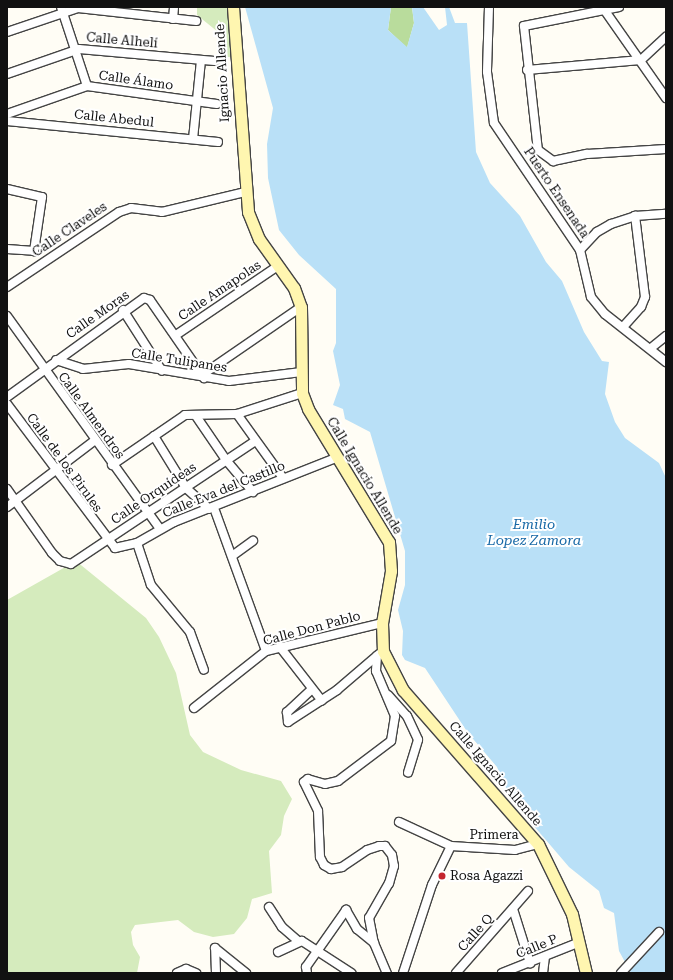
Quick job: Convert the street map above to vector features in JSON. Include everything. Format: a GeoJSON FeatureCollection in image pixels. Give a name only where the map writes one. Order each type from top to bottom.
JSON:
{"type":"FeatureCollection","features":[{"type":"Feature","properties":{"kind":"street"},"geometry":{"type":"LineString","coordinates":[[173,19],[174,7]]}},
{"type":"Feature","properties":{"kind":"street","name":"Ignacio Allende"},"geometry":{"type":"LineString","coordinates":[[233,7],[241,137]]}},
{"type":"Feature","properties":{"kind":"street","name":"Puerto Ensenada"},"geometry":{"type":"LineString","coordinates":[[489,7],[487,72],[494,122],[580,250],[591,297],[623,327],[651,348],[666,362]]}},
{"type":"Feature","properties":{"kind":"street"},"geometry":{"type":"LineString","coordinates":[[619,7],[528,22],[522,30],[538,150],[553,161],[587,154],[666,149]]}},
{"type":"Feature","properties":{"kind":"street"},"geometry":{"type":"LineString","coordinates":[[7,32],[62,10],[78,8],[196,21]]}},
{"type":"Feature","properties":{"kind":"street"},"geometry":{"type":"LineString","coordinates":[[604,9],[666,98]]}},
{"type":"Feature","properties":{"kind":"street"},"geometry":{"type":"LineString","coordinates":[[62,10],[87,86]]}},
{"type":"Feature","properties":{"kind":"street"},"geometry":{"type":"LineString","coordinates":[[527,70],[640,60],[666,37]]}},
{"type":"Feature","properties":{"kind":"street","name":"Calle Alhelí"},"geometry":{"type":"LineString","coordinates":[[7,74],[76,50],[214,61]]}},
{"type":"Feature","properties":{"kind":"street"},"geometry":{"type":"LineString","coordinates":[[193,140],[201,60]]}},
{"type":"Feature","properties":{"kind":"street","name":"Calle Álamo"},"geometry":{"type":"LineString","coordinates":[[7,114],[87,86],[217,104]]}},
{"type":"Feature","properties":{"kind":"street","name":"Calle Abedul"},"geometry":{"type":"LineString","coordinates":[[7,121],[218,142]]}},
{"type":"Feature","properties":{"kind":"street","name":"Calle Ignacio Allende"},"geometry":{"type":"LineString","coordinates":[[241,137],[245,192],[253,227],[294,288],[301,306],[302,393],[389,542],[392,571],[382,623],[380,653],[403,690],[538,844],[562,889],[580,942],[586,973]]}},
{"type":"Feature","properties":{"kind":"street"},"geometry":{"type":"LineString","coordinates":[[7,189],[42,197],[34,252],[42,263]]}},
{"type":"Feature","properties":{"kind":"street","name":"Calle Claveles"},"geometry":{"type":"LineString","coordinates":[[7,287],[11,281],[42,263],[119,212],[131,208],[162,212],[245,192]]}},
{"type":"Feature","properties":{"kind":"street"},"geometry":{"type":"LineString","coordinates":[[580,250],[604,227],[635,216],[666,214]]}},
{"type":"Feature","properties":{"kind":"street"},"geometry":{"type":"LineString","coordinates":[[623,327],[641,307],[645,297],[635,216]]}},
{"type":"Feature","properties":{"kind":"street"},"geometry":{"type":"LineString","coordinates":[[7,249],[34,252]]}},
{"type":"Feature","properties":{"kind":"street","name":"Calle Amapolas"},"geometry":{"type":"LineString","coordinates":[[176,335],[278,266]]}},
{"type":"Feature","properties":{"kind":"street","name":"Calle Moras"},"geometry":{"type":"LineString","coordinates":[[7,397],[123,310],[147,298],[176,335],[203,377]]}},
{"type":"Feature","properties":{"kind":"street"},"geometry":{"type":"LineString","coordinates":[[203,377],[301,306]]}},
{"type":"Feature","properties":{"kind":"street"},"geometry":{"type":"LineString","coordinates":[[123,310],[162,371]]}},
{"type":"Feature","properties":{"kind":"street","name":"Calle Almendros"},"geometry":{"type":"LineString","coordinates":[[7,316],[43,371],[160,529]]}},
{"type":"Feature","properties":{"kind":"street"},"geometry":{"type":"LineString","coordinates":[[651,348],[666,336]]}},
{"type":"Feature","properties":{"kind":"street","name":"Calle Tulipanes"},"geometry":{"type":"LineString","coordinates":[[56,360],[83,368],[114,364],[203,377],[245,381],[301,372]]}},
{"type":"Feature","properties":{"kind":"street"},"geometry":{"type":"LineString","coordinates":[[112,465],[185,415],[196,416],[237,414],[302,393]]}},
{"type":"Feature","properties":{"kind":"street","name":"Calle de los Pirules"},"geometry":{"type":"LineString","coordinates":[[7,404],[106,542],[121,549]]}},
{"type":"Feature","properties":{"kind":"street"},"geometry":{"type":"LineString","coordinates":[[237,414],[254,442],[283,478]]}},
{"type":"Feature","properties":{"kind":"street"},"geometry":{"type":"LineString","coordinates":[[196,416],[226,460],[253,492]]}},
{"type":"Feature","properties":{"kind":"street"},"geometry":{"type":"LineString","coordinates":[[154,436],[186,488],[212,508],[232,556],[266,651]]}},
{"type":"Feature","properties":{"kind":"street"},"geometry":{"type":"LineString","coordinates":[[7,507],[94,441]]}},
{"type":"Feature","properties":{"kind":"street","name":"Calle Orquídeas"},"geometry":{"type":"LineString","coordinates":[[16,501],[52,553],[67,564],[106,542],[254,442]]}},
{"type":"Feature","properties":{"kind":"street","name":"Calle Eva del Castillo"},"geometry":{"type":"LineString","coordinates":[[121,549],[137,543],[160,529],[338,457]]}},
{"type":"Feature","properties":{"kind":"street"},"geometry":{"type":"LineString","coordinates":[[7,489],[16,501]]}},
{"type":"Feature","properties":{"kind":"street"},"geometry":{"type":"LineString","coordinates":[[232,556],[253,541]]}},
{"type":"Feature","properties":{"kind":"street"},"geometry":{"type":"LineString","coordinates":[[137,543],[151,585],[190,632],[204,670]]}},
{"type":"Feature","properties":{"kind":"street","name":"Calle Don Pablo"},"geometry":{"type":"LineString","coordinates":[[194,708],[266,651],[382,623]]}},
{"type":"Feature","properties":{"kind":"street"},"geometry":{"type":"LineString","coordinates":[[280,647],[311,690],[322,701]]}},
{"type":"Feature","properties":{"kind":"street"},"geometry":{"type":"LineString","coordinates":[[311,690],[287,712],[288,722],[322,701],[380,653]]}},
{"type":"Feature","properties":{"kind":"street"},"geometry":{"type":"LineString","coordinates":[[380,653],[376,671],[385,691],[395,728],[388,746],[338,781],[326,784],[304,779],[318,811],[320,856],[324,865],[331,869],[342,867],[367,850],[379,846],[385,846],[392,855],[394,866],[390,883],[369,918],[374,944],[388,973]]}},
{"type":"Feature","properties":{"kind":"street"},"geometry":{"type":"LineString","coordinates":[[385,691],[407,716],[418,740],[408,773]]}},
{"type":"Feature","properties":{"kind":"street"},"geometry":{"type":"LineString","coordinates":[[399,822],[451,846],[432,885],[403,973]]}},
{"type":"Feature","properties":{"kind":"street","name":"Primera"},"geometry":{"type":"LineString","coordinates":[[451,846],[515,850],[538,844]]}},
{"type":"Feature","properties":{"kind":"street","name":"Calle Q"},"geometry":{"type":"LineString","coordinates":[[456,973],[528,891]]}},
{"type":"Feature","properties":{"kind":"street"},"geometry":{"type":"LineString","coordinates":[[269,907],[282,926],[298,940],[319,950],[352,973]]}},
{"type":"Feature","properties":{"kind":"street"},"geometry":{"type":"LineString","coordinates":[[513,909],[530,963]]}},
{"type":"Feature","properties":{"kind":"street"},"geometry":{"type":"LineString","coordinates":[[307,973],[306,967],[346,910],[357,929],[374,944]]}},
{"type":"Feature","properties":{"kind":"street"},"geometry":{"type":"LineString","coordinates":[[622,973],[659,932]]}},
{"type":"Feature","properties":{"kind":"street"},"geometry":{"type":"LineString","coordinates":[[278,952],[298,940]]}},
{"type":"Feature","properties":{"kind":"street","name":"Calle P"},"geometry":{"type":"LineString","coordinates":[[502,973],[580,942]]}},
{"type":"Feature","properties":{"kind":"street"},"geometry":{"type":"LineString","coordinates":[[216,973],[215,948],[246,973]]}},
{"type":"Feature","properties":{"kind":"street"},"geometry":{"type":"LineString","coordinates":[[543,973],[545,957]]}},
{"type":"Feature","properties":{"kind":"street"},"geometry":{"type":"LineString","coordinates":[[177,973],[186,969],[196,973]]}},
{"type":"Feature","properties":{"kind":"green space"},"geometry":{"type":"Polygon","coordinates":[[[197,7],[228,7],[231,57],[220,57],[218,32],[197,15],[197,7]]]}},
{"type":"Feature","properties":{"kind":"green space"},"geometry":{"type":"Polygon","coordinates":[[[391,7],[412,7],[414,23],[407,48],[388,30],[391,7]]]}},
{"type":"Feature","properties":{"kind":"green space"},"geometry":{"type":"Polygon","coordinates":[[[76,561],[146,618],[159,637],[176,673],[190,735],[203,752],[241,770],[281,781],[292,799],[284,816],[281,835],[269,851],[272,893],[252,899],[247,918],[234,934],[213,937],[194,932],[178,920],[135,925],[131,932],[133,945],[140,957],[137,973],[7,973],[7,600],[76,561]]]}},
{"type":"Feature","properties":{"kind":"water","name":"Emilio Lopez Zamora"},"geometry":{"type":"Polygon","coordinates":[[[245,7],[391,7],[388,30],[407,47],[414,23],[412,7],[423,7],[439,30],[447,25],[445,7],[449,7],[455,23],[467,23],[476,152],[490,183],[520,216],[546,262],[562,281],[584,332],[602,361],[609,362],[605,394],[615,422],[625,438],[659,463],[666,478],[666,973],[631,973],[619,951],[614,913],[604,908],[599,891],[569,867],[510,798],[497,767],[468,733],[425,668],[405,660],[402,655],[403,631],[398,610],[405,585],[405,551],[370,432],[345,419],[343,409],[333,405],[340,385],[333,351],[336,343],[336,289],[299,255],[279,230],[268,178],[267,144],[273,108],[245,7]]]}},
{"type":"Feature","properties":{"kind":"place","name":"Rosa Agazzi"},"geometry":{"type":"Point","coordinates":[442,876]}}]}
